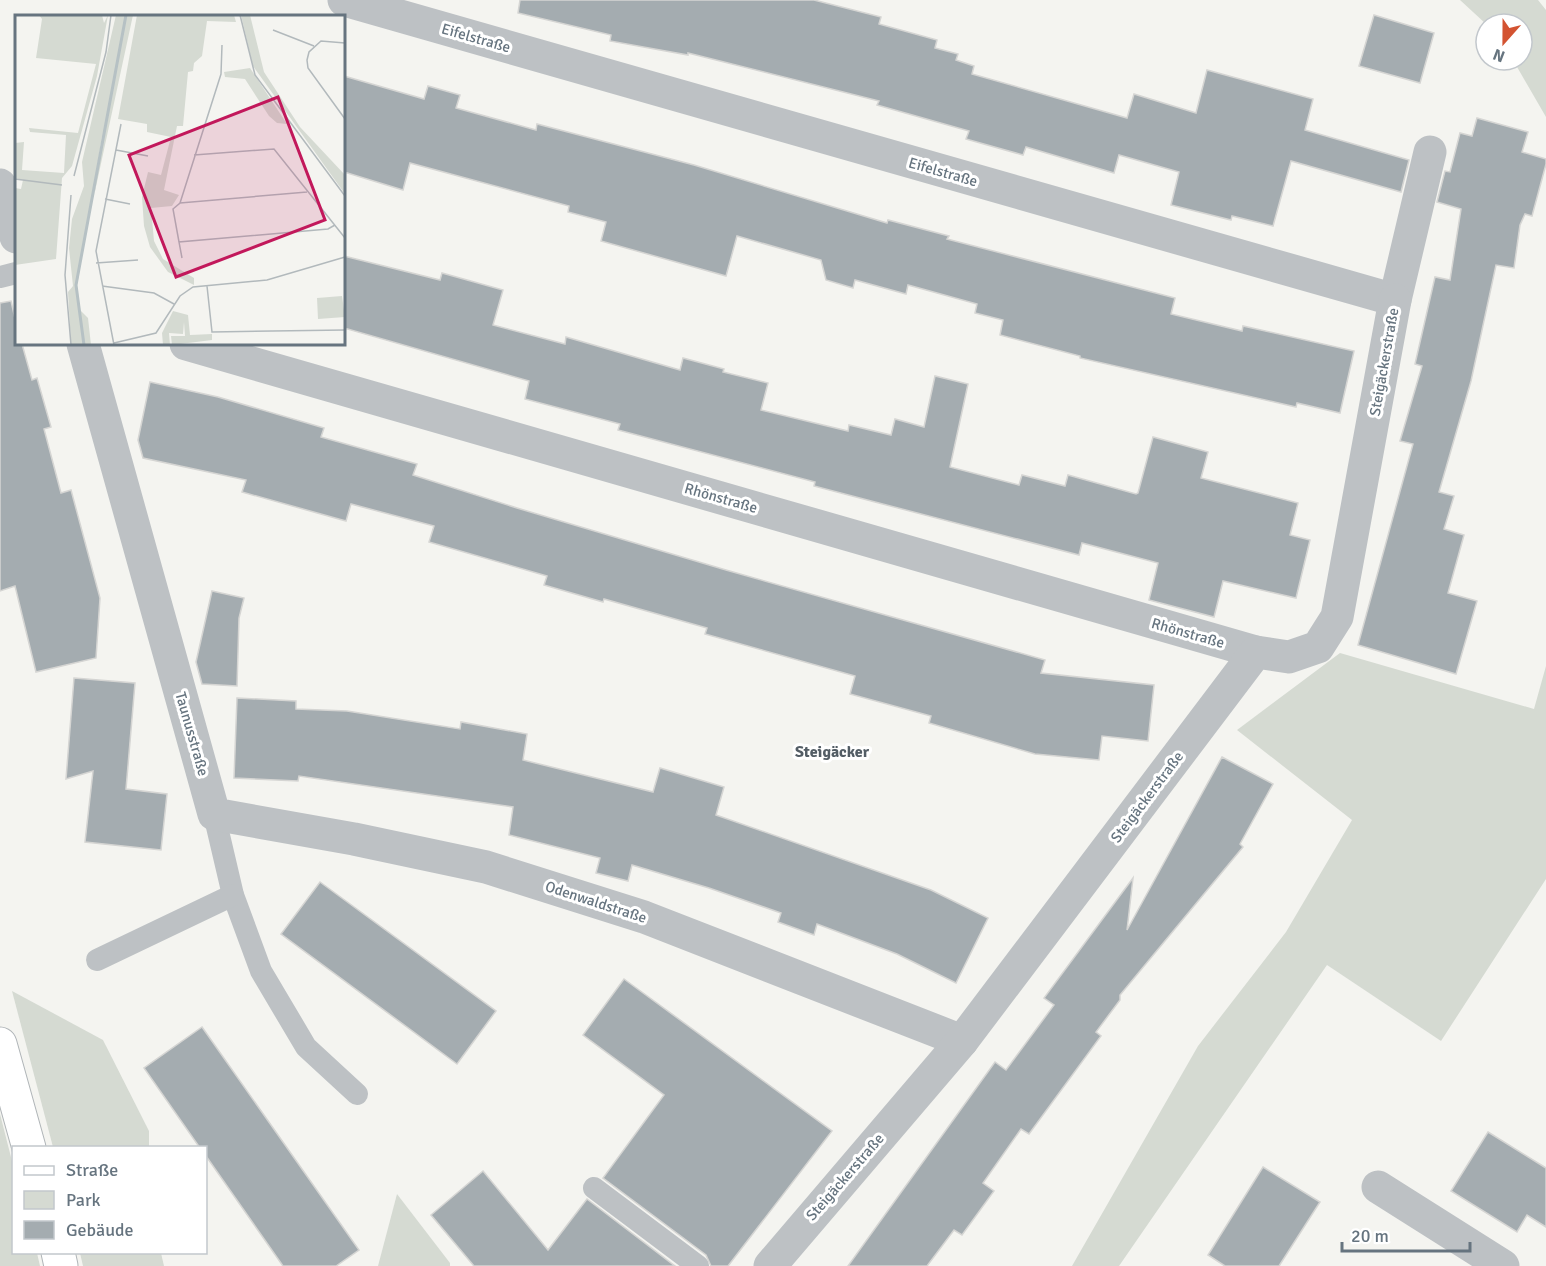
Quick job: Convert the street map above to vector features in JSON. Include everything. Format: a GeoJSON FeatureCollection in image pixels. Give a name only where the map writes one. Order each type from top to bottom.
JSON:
{"type":"FeatureCollection","features":[{"type":"Feature","properties":{"kind":"main road"},"geometry":{"type":"LineString","coordinates":[[0,1044],[27,1146]]}},
{"type":"Feature","properties":{"kind":"street","name":"Eifelstraße"},"geometry":{"type":"LineString","coordinates":[[344,0],[1395,300]]}},
{"type":"Feature","properties":{"kind":"street"},"geometry":{"type":"LineString","coordinates":[[1395,300],[1430,152]]}},
{"type":"Feature","properties":{"kind":"street"},"geometry":{"type":"LineString","coordinates":[[0,185],[15,234]]}},
{"type":"Feature","properties":{"kind":"street","name":"Steigäckerstraße"},"geometry":{"type":"LineString","coordinates":[[770,1266],[962,1041],[1256,652],[1289,657],[1318,646],[1337,617],[1395,300]]}},
{"type":"Feature","properties":{"kind":"street","name":"Taunusstraße"},"geometry":{"type":"LineString","coordinates":[[83,345],[214,814]]}},
{"type":"Feature","properties":{"kind":"street","name":"Rhönstraße"},"geometry":{"type":"LineString","coordinates":[[189,345],[1256,652]]}},
{"type":"Feature","properties":{"kind":"street","name":"Odenwaldstraße"},"geometry":{"type":"LineString","coordinates":[[214,814],[354,839],[486,867],[644,917],[962,1041]]}},
{"type":"Feature","properties":{"kind":"street"},"geometry":{"type":"LineString","coordinates":[[1378,1187],[1503,1266]]}},
{"type":"Feature","properties":{"kind":"lane"},"geometry":{"type":"LineString","coordinates":[[0,278],[15,273]]}},
{"type":"Feature","properties":{"kind":"lane","name":"Taunusstraße"},"geometry":{"type":"LineString","coordinates":[[214,814],[233,895],[261,971],[306,1047],[357,1094]]}},
{"type":"Feature","properties":{"kind":"lane"},"geometry":{"type":"LineString","coordinates":[[97,960],[233,895]]}},
{"type":"Feature","properties":{"kind":"lane"},"geometry":{"type":"LineString","coordinates":[[594,1188],[698,1266]]}},
{"type":"Feature","properties":{"kind":"green space"},"geometry":{"type":"Polygon","coordinates":[[[1460,0],[1538,0],[1546,10],[1546,117],[1520,72],[1534,72],[1534,12],[1474,13],[1460,0]]]}},
{"type":"Feature","properties":{"kind":"green space"},"geometry":{"type":"Polygon","coordinates":[[[1340,653],[1534,709],[1546,666],[1546,879],[1441,1041],[1327,965],[1119,1266],[1072,1266],[1198,1046],[1286,932],[1352,820],[1237,730],[1340,653]]]}},
{"type":"Feature","properties":{"kind":"green space"},"geometry":{"type":"Polygon","coordinates":[[[12,991],[103,1040],[149,1131],[149,1146],[53,1146],[12,991]]]}},
{"type":"Feature","properties":{"kind":"green space"},"geometry":{"type":"Polygon","coordinates":[[[0,1114],[12,1161],[12,1254],[37,1254],[40,1266],[0,1266],[0,1114]]]}},
{"type":"Feature","properties":{"kind":"green space"},"geometry":{"type":"Polygon","coordinates":[[[397,1194],[450,1263],[450,1266],[378,1266],[397,1194]]]}},
{"type":"Feature","properties":{"kind":"green space"},"geometry":{"type":"Polygon","coordinates":[[[80,1254],[161,1254],[164,1266],[83,1266],[80,1254]]]}},
{"type":"Feature","properties":{"kind":"building"},"geometry":{"type":"Polygon","coordinates":[[[520,0],[814,0],[881,17],[879,24],[937,40],[935,48],[958,54],[956,60],[974,66],[972,74],[1127,118],[1134,94],[1196,113],[1207,70],[1313,99],[1305,130],[1409,160],[1401,192],[1291,161],[1273,226],[1232,216],[1231,220],[1171,205],[1179,172],[1119,155],[1114,173],[1026,147],[1023,155],[966,139],[969,131],[877,105],[879,101],[688,53],[688,55],[610,41],[611,35],[518,13],[520,0]]]}},
{"type":"Feature","properties":{"kind":"building"},"geometry":{"type":"Polygon","coordinates":[[[1374,15],[1434,33],[1420,83],[1359,66],[1374,15]]]}},
{"type":"Feature","properties":{"kind":"building"},"geometry":{"type":"Polygon","coordinates":[[[345,76],[424,99],[428,86],[460,95],[456,108],[536,130],[537,124],[694,165],[887,223],[888,220],[949,236],[947,239],[1175,298],[1171,314],[1242,331],[1243,326],[1354,351],[1340,413],[1297,403],[1296,407],[1080,358],[1080,356],[1000,335],[1003,320],[975,313],[977,304],[908,285],[906,294],[855,280],[853,288],[826,280],[821,260],[737,236],[726,276],[601,241],[606,222],[568,212],[569,206],[410,163],[403,190],[345,172],[345,76]]]}},
{"type":"Feature","properties":{"kind":"building"},"geometry":{"type":"Polygon","coordinates":[[[1477,118],[1528,132],[1522,152],[1546,159],[1546,164],[1532,216],[1525,214],[1520,225],[1514,268],[1496,265],[1471,381],[1439,492],[1454,496],[1444,529],[1464,535],[1448,593],[1477,601],[1456,674],[1358,645],[1413,444],[1400,441],[1422,366],[1415,364],[1435,277],[1450,280],[1461,209],[1437,202],[1445,171],[1450,172],[1460,133],[1472,136],[1477,118]]]}},
{"type":"Feature","properties":{"kind":"building"},"geometry":{"type":"Polygon","coordinates":[[[345,256],[440,280],[442,273],[503,290],[493,325],[565,344],[566,337],[680,370],[683,358],[724,369],[723,372],[768,383],[761,410],[848,431],[849,425],[891,435],[895,419],[924,427],[935,376],[968,384],[950,467],[1019,485],[1022,475],[1065,486],[1068,475],[1136,494],[1153,437],[1208,452],[1201,478],[1298,503],[1290,535],[1310,540],[1296,598],[1223,581],[1214,617],[1149,600],[1158,563],[1082,543],[1079,555],[814,486],[815,482],[618,430],[620,424],[525,399],[529,381],[345,328],[345,256]]]}},
{"type":"Feature","properties":{"kind":"building"},"geometry":{"type":"Polygon","coordinates":[[[11,301],[15,319],[15,345],[22,345],[32,380],[37,378],[51,427],[44,429],[61,493],[71,490],[100,598],[96,658],[36,672],[15,586],[0,591],[0,303],[11,301]]]}},
{"type":"Feature","properties":{"kind":"building"},"geometry":{"type":"Polygon","coordinates":[[[150,382],[218,397],[324,428],[321,437],[417,464],[413,475],[517,508],[1045,660],[1041,673],[1154,685],[1148,741],[1102,736],[1099,760],[1035,754],[929,723],[931,716],[850,694],[855,676],[705,634],[707,628],[544,585],[547,576],[429,542],[434,526],[351,504],[346,521],[242,492],[246,480],[143,458],[138,440],[150,382]]]}},
{"type":"Feature","properties":{"kind":"building"},"geometry":{"type":"Polygon","coordinates":[[[212,591],[244,598],[239,618],[237,686],[202,684],[196,662],[212,591]]]}},
{"type":"Feature","properties":{"kind":"building"},"geometry":{"type":"Polygon","coordinates":[[[74,678],[135,683],[126,789],[167,794],[161,850],[85,842],[93,771],[66,779],[74,678]]]}},
{"type":"Feature","properties":{"kind":"building"},"geometry":{"type":"Polygon","coordinates":[[[237,698],[296,701],[296,709],[347,711],[460,729],[461,722],[527,734],[523,760],[653,792],[660,768],[724,787],[716,815],[931,890],[988,918],[956,983],[897,954],[817,924],[814,935],[778,922],[781,913],[709,888],[632,865],[628,881],[596,873],[600,858],[509,835],[513,807],[299,776],[298,781],[234,778],[237,698]]]}},
{"type":"Feature","properties":{"kind":"building"},"geometry":{"type":"Polygon","coordinates":[[[1222,757],[1273,784],[1240,844],[1243,847],[1120,995],[1120,1000],[1096,1032],[1101,1036],[1029,1134],[1021,1129],[983,1183],[994,1191],[962,1235],[954,1230],[927,1266],[848,1266],[995,1062],[1006,1070],[1054,1005],[1044,998],[1133,878],[1127,930],[1222,757]]]}},
{"type":"Feature","properties":{"kind":"building"},"geometry":{"type":"Polygon","coordinates":[[[320,882],[496,1011],[457,1064],[281,934],[320,882]]]}},
{"type":"Feature","properties":{"kind":"building"},"geometry":{"type":"Polygon","coordinates":[[[624,979],[832,1131],[728,1266],[711,1266],[706,1255],[603,1178],[664,1095],[583,1035],[624,979]]]}},
{"type":"Feature","properties":{"kind":"building"},"geometry":{"type":"Polygon","coordinates":[[[202,1027],[359,1250],[336,1266],[283,1266],[207,1157],[207,1146],[199,1146],[144,1068],[202,1027]]]}},
{"type":"Feature","properties":{"kind":"building"},"geometry":{"type":"Polygon","coordinates":[[[1488,1132],[1546,1168],[1546,1227],[1527,1215],[1517,1232],[1451,1191],[1488,1132]]]}},
{"type":"Feature","properties":{"kind":"building"},"geometry":{"type":"Polygon","coordinates":[[[1263,1167],[1320,1202],[1279,1266],[1225,1266],[1208,1255],[1263,1167]]]}},
{"type":"Feature","properties":{"kind":"building"},"geometry":{"type":"Polygon","coordinates":[[[483,1171],[548,1250],[587,1199],[675,1266],[474,1266],[431,1215],[483,1171]]]}},
{"type":"Feature","properties":{"kind":"district","name":"Steigäcker"},"geometry":{"type":"Point","coordinates":[832,751]}}]}
